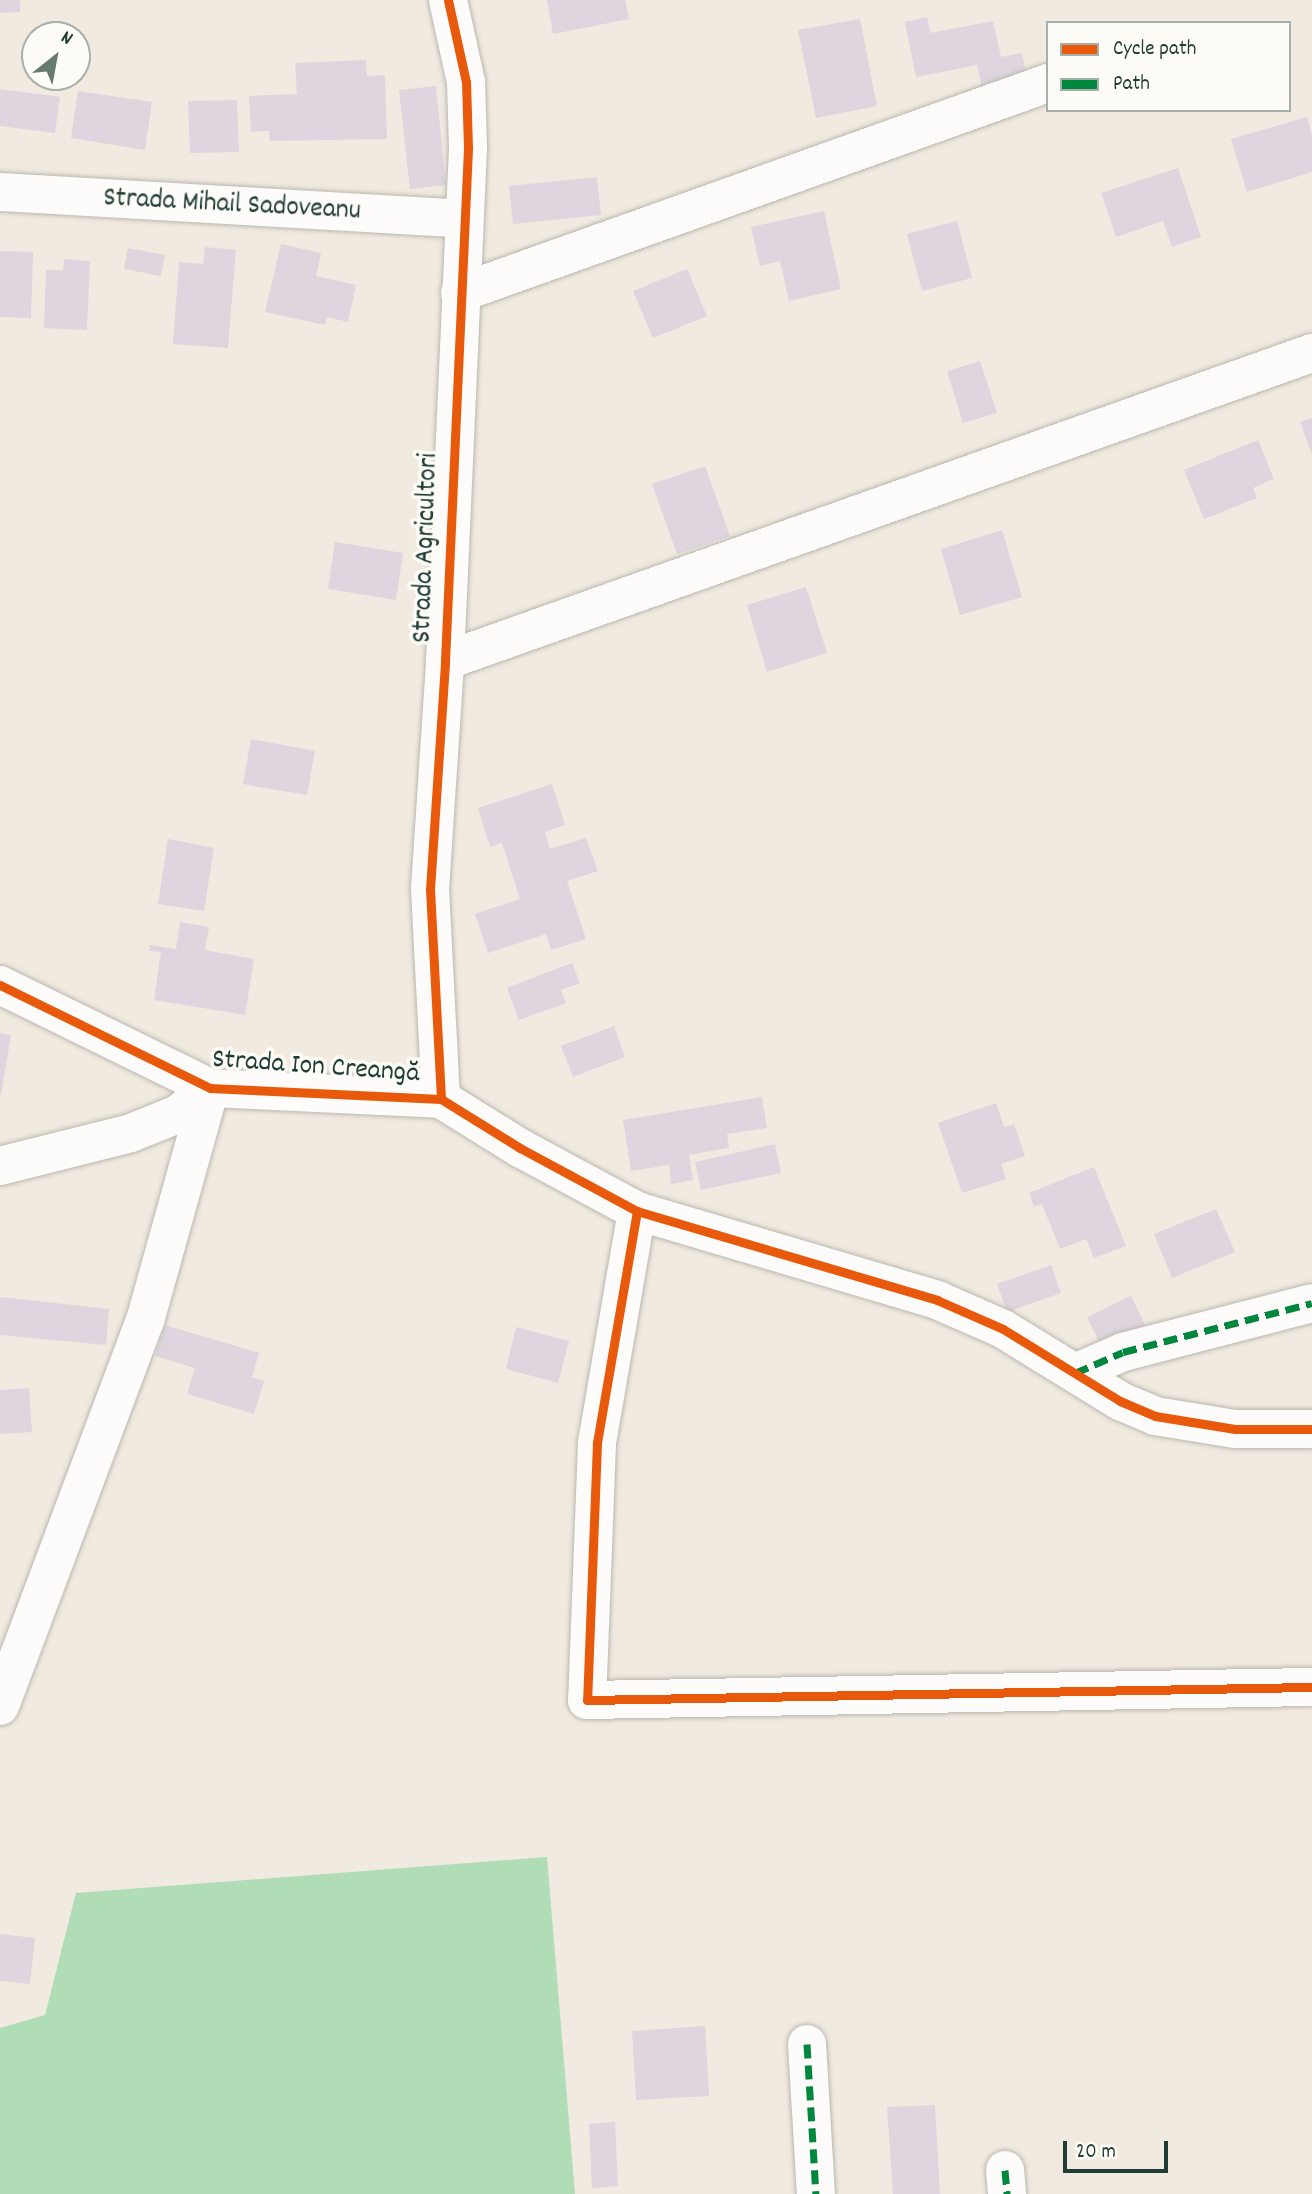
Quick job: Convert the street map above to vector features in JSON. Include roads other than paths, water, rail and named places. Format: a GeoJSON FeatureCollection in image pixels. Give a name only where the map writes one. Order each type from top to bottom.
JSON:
{"type":"FeatureCollection","features":[{"type":"Feature","properties":{"kind":"street","name":"Strada Agricultori"},"geometry":{"type":"LineString","coordinates":[[441,1100],[430,889],[445,661],[468,148],[466,82],[447,0]]}},
{"type":"Feature","properties":{"kind":"street"},"geometry":{"type":"LineString","coordinates":[[460,293],[1046,84]]}},
{"type":"Feature","properties":{"kind":"street","name":"Strada Mihail Sadoveanu"},"geometry":{"type":"LineString","coordinates":[[0,192],[464,219]]}},
{"type":"Feature","properties":{"kind":"street"},"geometry":{"type":"LineString","coordinates":[[445,661],[1312,353]]}},
{"type":"Feature","properties":{"kind":"street","name":"Strada Ion Creangă"},"geometry":{"type":"LineString","coordinates":[[0,985],[210,1088],[441,1100]]}},
{"type":"Feature","properties":{"kind":"street"},"geometry":{"type":"LineString","coordinates":[[0,1166],[131,1133],[178,1114],[210,1088]]}},
{"type":"Feature","properties":{"kind":"street"},"geometry":{"type":"LineString","coordinates":[[0,1706],[145,1321],[210,1088]]}},
{"type":"Feature","properties":{"kind":"street"},"geometry":{"type":"LineString","coordinates":[[441,1100],[520,1148],[637,1211],[937,1300],[1003,1329],[1120,1401],[1155,1416],[1235,1429],[1312,1429]]}},
{"type":"Feature","properties":{"kind":"street"},"geometry":{"type":"LineString","coordinates":[[637,1211],[597,1443],[587,1700],[1312,1687]]}},
{"type":"Feature","properties":{"kind":"street"},"geometry":{"type":"LineString","coordinates":[[1075,1374],[1135,1349],[1312,1303]]}},
{"type":"Feature","properties":{"kind":"street"},"geometry":{"type":"LineString","coordinates":[[807,2044],[816,2194]]}}]}
